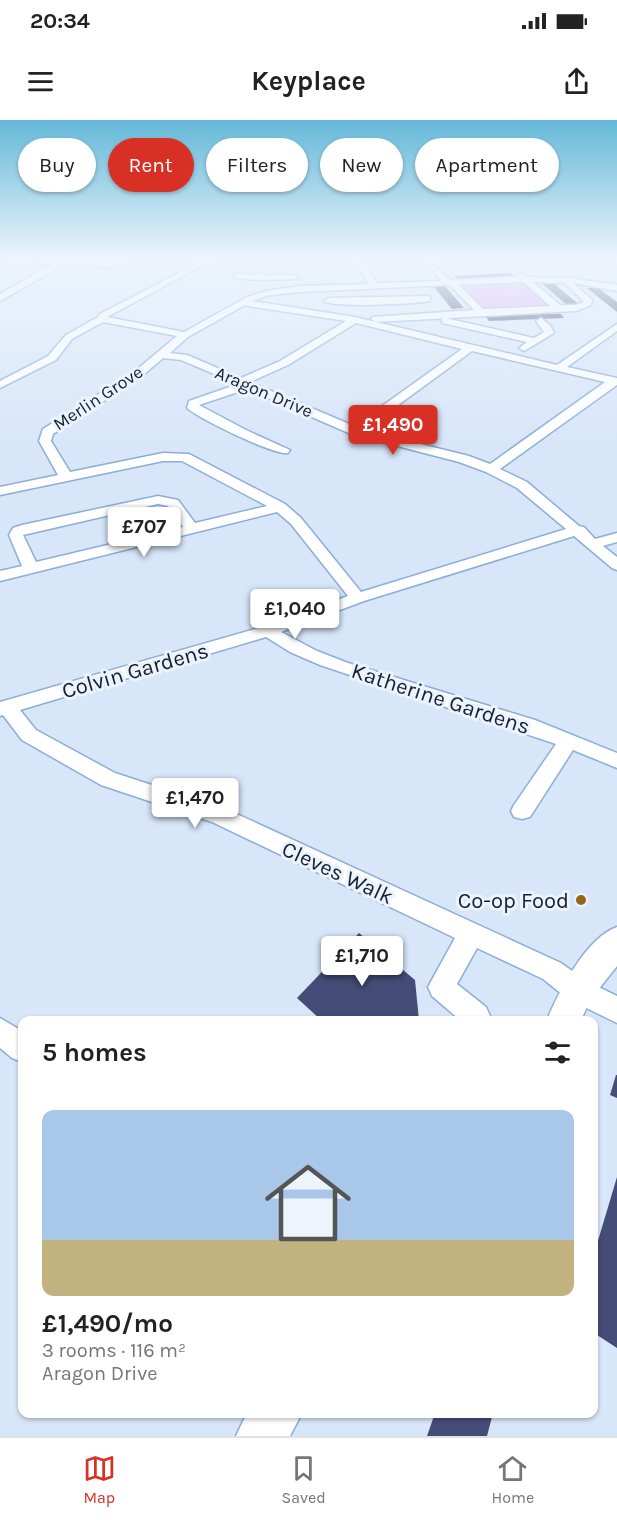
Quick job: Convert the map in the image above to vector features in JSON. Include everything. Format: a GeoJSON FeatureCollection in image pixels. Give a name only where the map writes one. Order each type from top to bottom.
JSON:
{"type":"FeatureCollection","features":[{"type":"Feature","properties":{"kind":"main road"},"geometry":{"type":"LineString","coordinates":[[571,1005],[617,941]]}},
{"type":"Feature","properties":{"kind":"main road"},"geometry":{"type":"LineString","coordinates":[[260,1436],[274,1418]]}},
{"type":"Feature","properties":{"kind":"street"},"geometry":{"type":"LineString","coordinates":[[0,385],[52,358],[69,337],[101,319]]}},
{"type":"Feature","properties":{"kind":"street"},"geometry":{"type":"LineString","coordinates":[[104,319],[185,335]]}},
{"type":"Feature","properties":{"kind":"street","name":"Merlin Grove"},"geometry":{"type":"LineString","coordinates":[[66,477],[45,441],[46,432],[138,374],[185,335],[213,319]]}},
{"type":"Feature","properties":{"kind":"street"},"geometry":{"type":"LineString","coordinates":[[351,319],[615,381]]}},
{"type":"Feature","properties":{"kind":"street"},"geometry":{"type":"LineString","coordinates":[[367,323],[376,319]]}},
{"type":"Feature","properties":{"kind":"street"},"geometry":{"type":"LineString","coordinates":[[442,319],[535,341]]}},
{"type":"Feature","properties":{"kind":"street"},"geometry":{"type":"LineString","coordinates":[[284,450],[242,433],[193,408],[193,403],[244,384],[355,320]]}},
{"type":"Feature","properties":{"kind":"street"},"geometry":{"type":"LineString","coordinates":[[511,356],[549,333],[541,321]]}},
{"type":"Feature","properties":{"kind":"street"},"geometry":{"type":"LineString","coordinates":[[559,368],[617,327]]}},
{"type":"Feature","properties":{"kind":"street"},"geometry":{"type":"LineString","coordinates":[[356,431],[471,347]]}},
{"type":"Feature","properties":{"kind":"street","name":"Aragon Drive"},"geometry":{"type":"LineString","coordinates":[[161,355],[183,357],[356,431],[464,459],[491,469],[522,485],[579,530],[617,565]]}},
{"type":"Feature","properties":{"kind":"street"},"geometry":{"type":"LineString","coordinates":[[491,469],[615,381]]}},
{"type":"Feature","properties":{"kind":"street"},"geometry":{"type":"LineString","coordinates":[[0,490],[163,457],[184,457],[280,507],[296,521],[358,598]]}},
{"type":"Feature","properties":{"kind":"street"},"geometry":{"type":"LineString","coordinates":[[31,568],[16,535],[18,531],[27,528],[158,500],[173,503],[192,529]]}},
{"type":"Feature","properties":{"kind":"street"},"geometry":{"type":"LineString","coordinates":[[0,576],[280,507]]}},
{"type":"Feature","properties":{"kind":"street","name":"Colvin Gardens"},"geometry":{"type":"LineString","coordinates":[[4,708],[268,631],[358,598],[579,530]]}},
{"type":"Feature","properties":{"kind":"street"},"geometry":{"type":"LineString","coordinates":[[594,543],[617,537]]}},
{"type":"Feature","properties":{"kind":"street","name":"Katherine Gardens"},"geometry":{"type":"LineString","coordinates":[[268,631],[283,642],[336,664],[454,704],[516,721],[569,740],[617,761]]}},
{"type":"Feature","properties":{"kind":"street","name":"Cleves Walk"},"geometry":{"type":"LineString","coordinates":[[4,708],[29,735],[108,779],[219,816],[552,971],[571,1005],[617,1011]]}},
{"type":"Feature","properties":{"kind":"street"},"geometry":{"type":"LineString","coordinates":[[522,811],[569,740]]}},
{"type":"Feature","properties":{"kind":"street"},"geometry":{"type":"LineString","coordinates":[[471,934],[441,987],[476,1016]]}},
{"type":"Feature","properties":{"kind":"street"},"geometry":{"type":"LineString","coordinates":[[0,1031],[18,1045]]}},
{"type":"Feature","properties":{"kind":"building"},"geometry":{"type":"Polygon","coordinates":[[[488,319],[529,319],[489,321],[488,319]]]}},
{"type":"Feature","properties":{"kind":"building"},"geometry":{"type":"Polygon","coordinates":[[[359,933],[415,980],[419,1016],[317,1016],[297,998],[359,933]]]}},
{"type":"Feature","properties":{"kind":"building"},"geometry":{"type":"Polygon","coordinates":[[[617,1075],[617,1098],[610,1095],[617,1075]]]}},
{"type":"Feature","properties":{"kind":"building"},"geometry":{"type":"Polygon","coordinates":[[[617,1177],[617,1348],[598,1336],[598,1241],[617,1177]]]}},
{"type":"Feature","properties":{"kind":"building"},"geometry":{"type":"Polygon","coordinates":[[[433,1418],[492,1418],[487,1436],[427,1436],[433,1418]]]}},
{"type":"Feature","properties":{"kind":"place","name":"Co-op Food"},"geometry":{"type":"Point","coordinates":[581,900]}}]}
